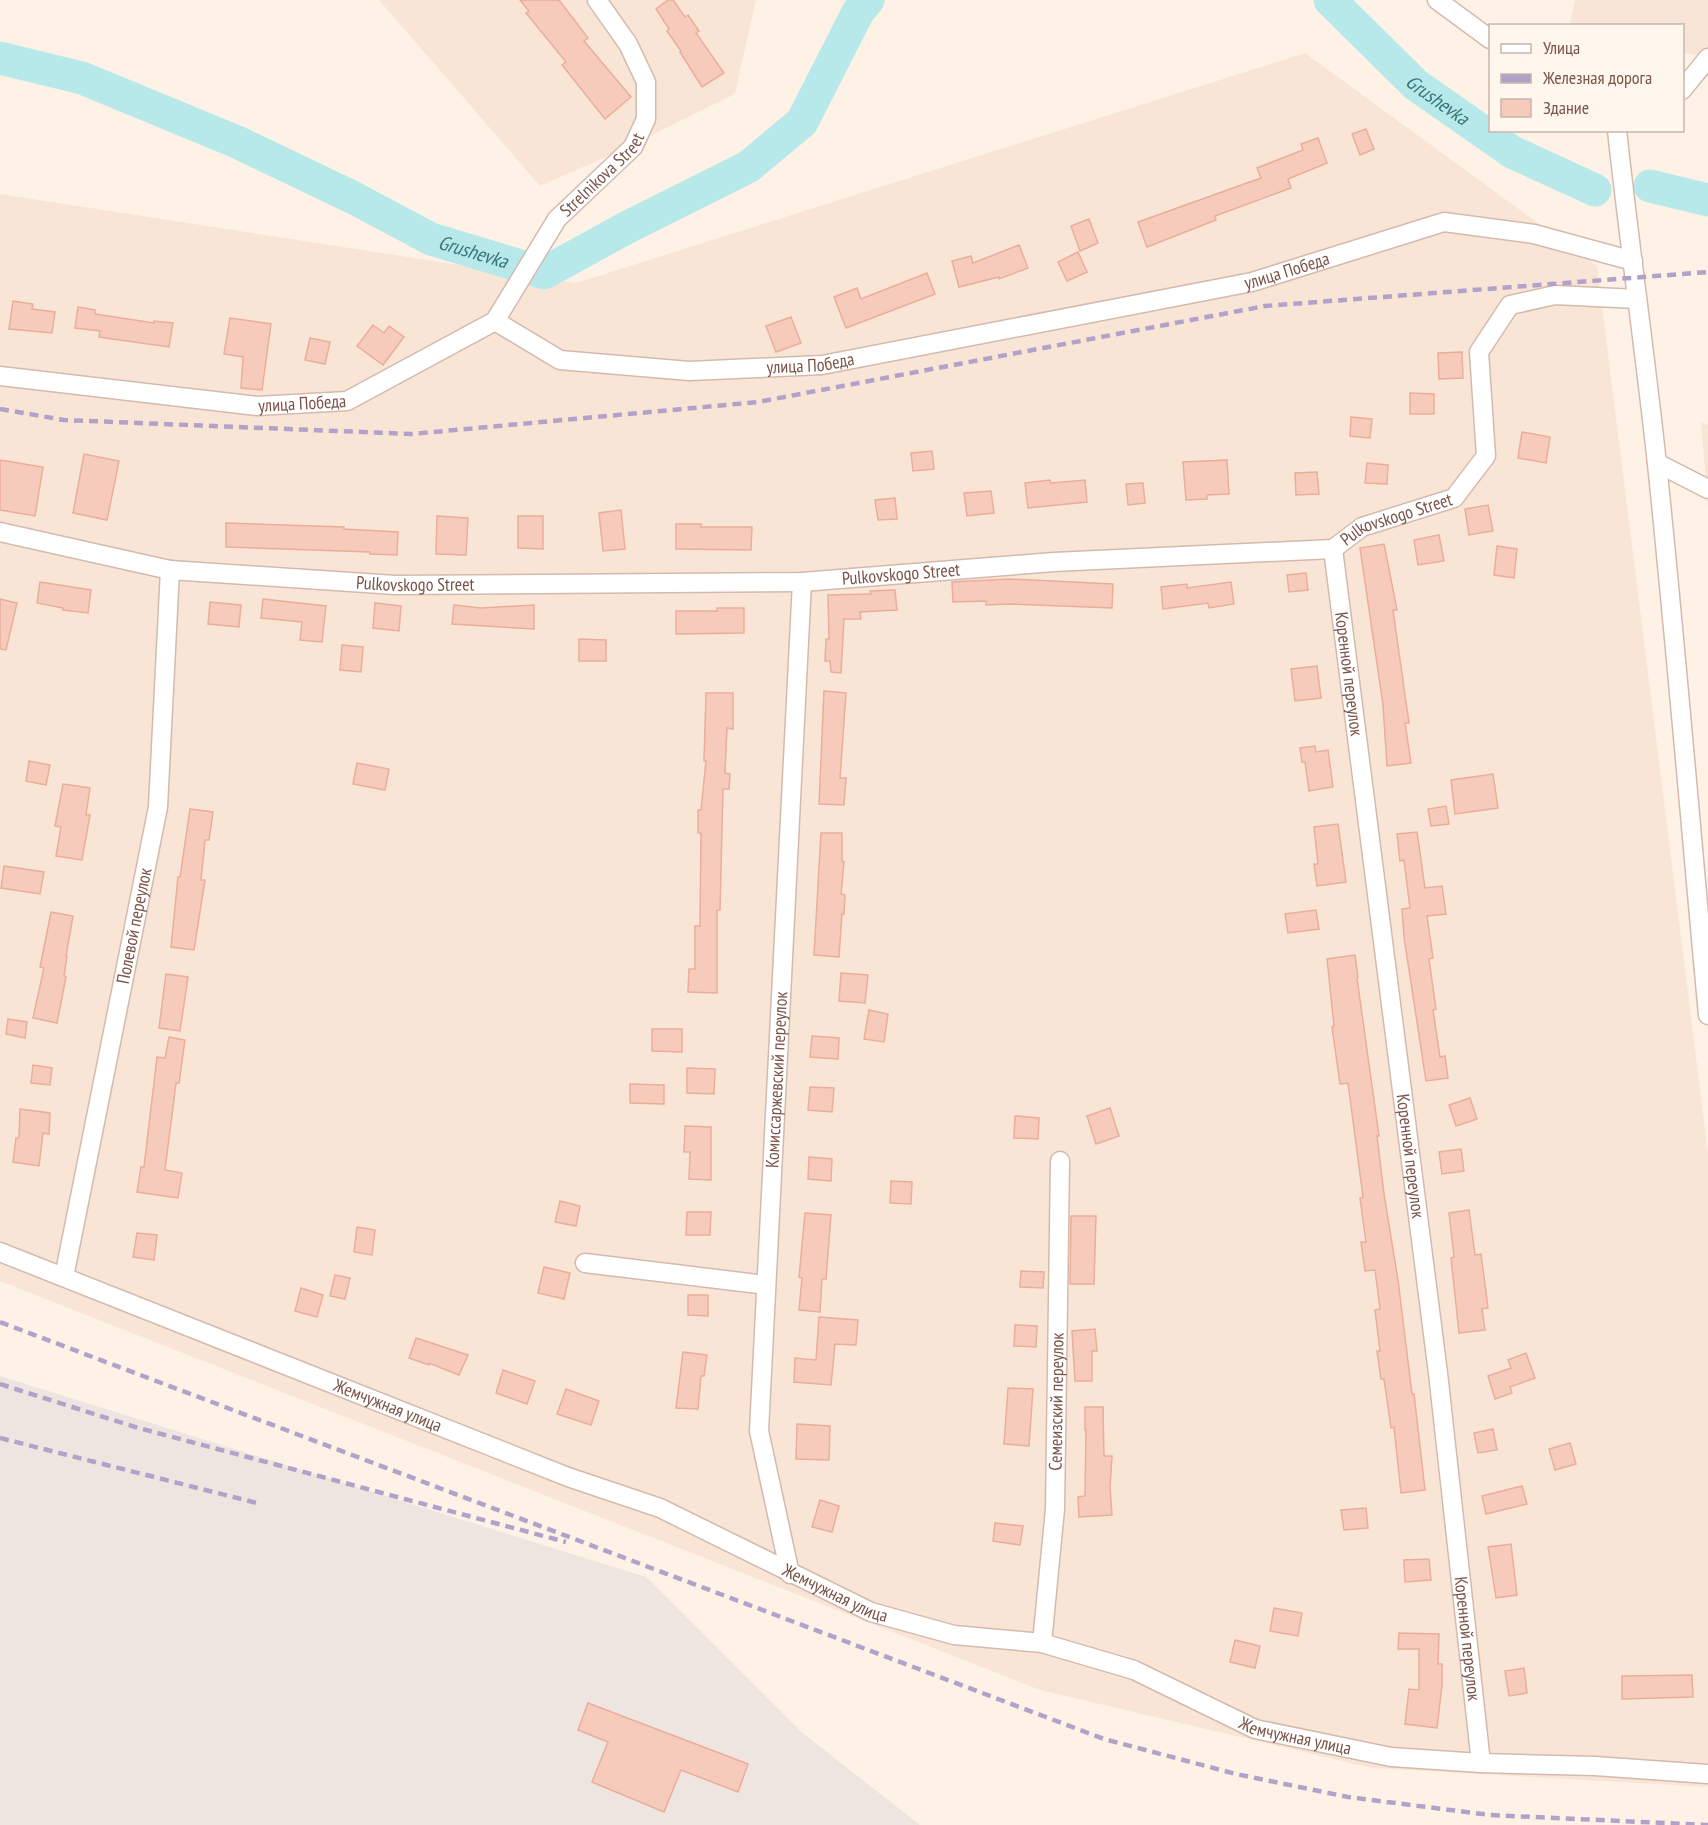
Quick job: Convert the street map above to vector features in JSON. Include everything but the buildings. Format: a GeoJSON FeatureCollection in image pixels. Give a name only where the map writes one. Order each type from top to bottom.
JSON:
{"type":"FeatureCollection","features":[{"type":"Feature","properties":{"kind":"street","name":"Strelnikova Street"},"geometry":{"type":"LineString","coordinates":[[495,321],[557,219],[633,147],[646,119],[646,82],[628,44],[597,0]]}},
{"type":"Feature","properties":{"kind":"street"},"geometry":{"type":"LineString","coordinates":[[1437,0],[1489,38]]}},
{"type":"Feature","properties":{"kind":"street"},"geometry":{"type":"LineString","coordinates":[[1684,89],[1708,58]]}},
{"type":"Feature","properties":{"kind":"street"},"geometry":{"type":"LineString","coordinates":[[1617,132],[1657,464],[1708,1015]]}},
{"type":"Feature","properties":{"kind":"street","name":"улица Победа"},"geometry":{"type":"LineString","coordinates":[[0,376],[257,406],[347,400],[495,321],[560,360],[689,371],[822,365],[1252,282],[1444,222],[1534,234],[1634,261]]}},
{"type":"Feature","properties":{"kind":"street","name":"Pulkovskogo Street"},"geometry":{"type":"LineString","coordinates":[[0,532],[170,570],[395,585],[802,582],[1054,562],[1333,549],[1362,527],[1454,498],[1486,456],[1479,352],[1510,305],[1556,295],[1637,298]]}},
{"type":"Feature","properties":{"kind":"street"},"geometry":{"type":"LineString","coordinates":[[1657,464],[1708,489]]}},
{"type":"Feature","properties":{"kind":"street","name":"Коренной переулок"},"geometry":{"type":"LineString","coordinates":[[1333,549],[1438,1373],[1481,1763]]}},
{"type":"Feature","properties":{"kind":"street","name":"Полевой переулок"},"geometry":{"type":"LineString","coordinates":[[64,1276],[158,807],[170,570]]}},
{"type":"Feature","properties":{"kind":"street","name":"Комиссаржевский переулок"},"geometry":{"type":"LineString","coordinates":[[790,1574],[759,1431],[802,582]]}},
{"type":"Feature","properties":{"kind":"street","name":"Семеизский переулок"},"geometry":{"type":"LineString","coordinates":[[1042,1643],[1055,1509],[1060,1161]]}},
{"type":"Feature","properties":{"kind":"street","name":"Жемчужная улица"},"geometry":{"type":"LineString","coordinates":[[0,1252],[568,1477],[660,1508],[871,1612],[954,1635],[1042,1643],[1134,1670],[1255,1728],[1391,1757],[1481,1763],[1595,1766],[1708,1774]]}},
{"type":"Feature","properties":{"kind":"street"},"geometry":{"type":"LineString","coordinates":[[585,1263],[766,1285]]}},
{"type":"Feature","properties":{"kind":"shaded area"},"geometry":{"type":"Polygon","coordinates":[[[379,0],[756,0],[735,94],[624,149],[540,186],[379,0]]]}},
{"type":"Feature","properties":{"kind":"shaded area"},"geometry":{"type":"Polygon","coordinates":[[[1575,0],[1708,0],[1708,59],[1684,52],[1684,24],[1570,23],[1575,0]]]}},
{"type":"Feature","properties":{"kind":"shaded area"},"geometry":{"type":"Polygon","coordinates":[[[1305,53],[1597,266],[1708,1153],[1708,1787],[1372,1768],[1040,1690],[0,1281],[0,194],[576,283],[1305,53]]]}},
{"type":"Feature","properties":{"kind":"shaded area"},"geometry":{"type":"Polygon","coordinates":[[[1701,421],[1708,425],[1708,508],[1701,421]]]}},
{"type":"Feature","properties":{"kind":"shaded area"},"geometry":{"type":"Polygon","coordinates":[[[0,1376],[646,1577],[800,1731],[920,1825],[0,1825],[0,1376]]]}},
{"type":"Feature","properties":{"kind":"waterway","name":"Grushevka"},"geometry":{"type":"LineString","coordinates":[[0,58],[82,78],[237,142],[354,198],[431,239],[544,273],[626,228],[748,167],[802,122],[858,12],[868,0]]}},
{"type":"Feature","properties":{"kind":"waterway","name":"Grushevka"},"geometry":{"type":"LineString","coordinates":[[1330,0],[1416,85],[1512,152],[1595,190]]}},
{"type":"Feature","properties":{"kind":"waterway","name":"Grushevka"},"geometry":{"type":"LineString","coordinates":[[1650,186],[1708,200]]}},
{"type":"Feature","properties":{"kind":"railway"},"geometry":{"type":"LineString","coordinates":[[0,409],[64,420],[412,434],[758,402],[1265,306],[1708,272]]}},
{"type":"Feature","properties":{"kind":"railway"},"geometry":{"type":"LineString","coordinates":[[0,1322],[1104,1739],[1236,1774],[1348,1797],[1490,1815],[1708,1825]]}},
{"type":"Feature","properties":{"kind":"railway"},"geometry":{"type":"LineString","coordinates":[[0,1384],[135,1427],[566,1542]]}},
{"type":"Feature","properties":{"kind":"railway"},"geometry":{"type":"LineString","coordinates":[[0,1438],[257,1503]]}}]}
